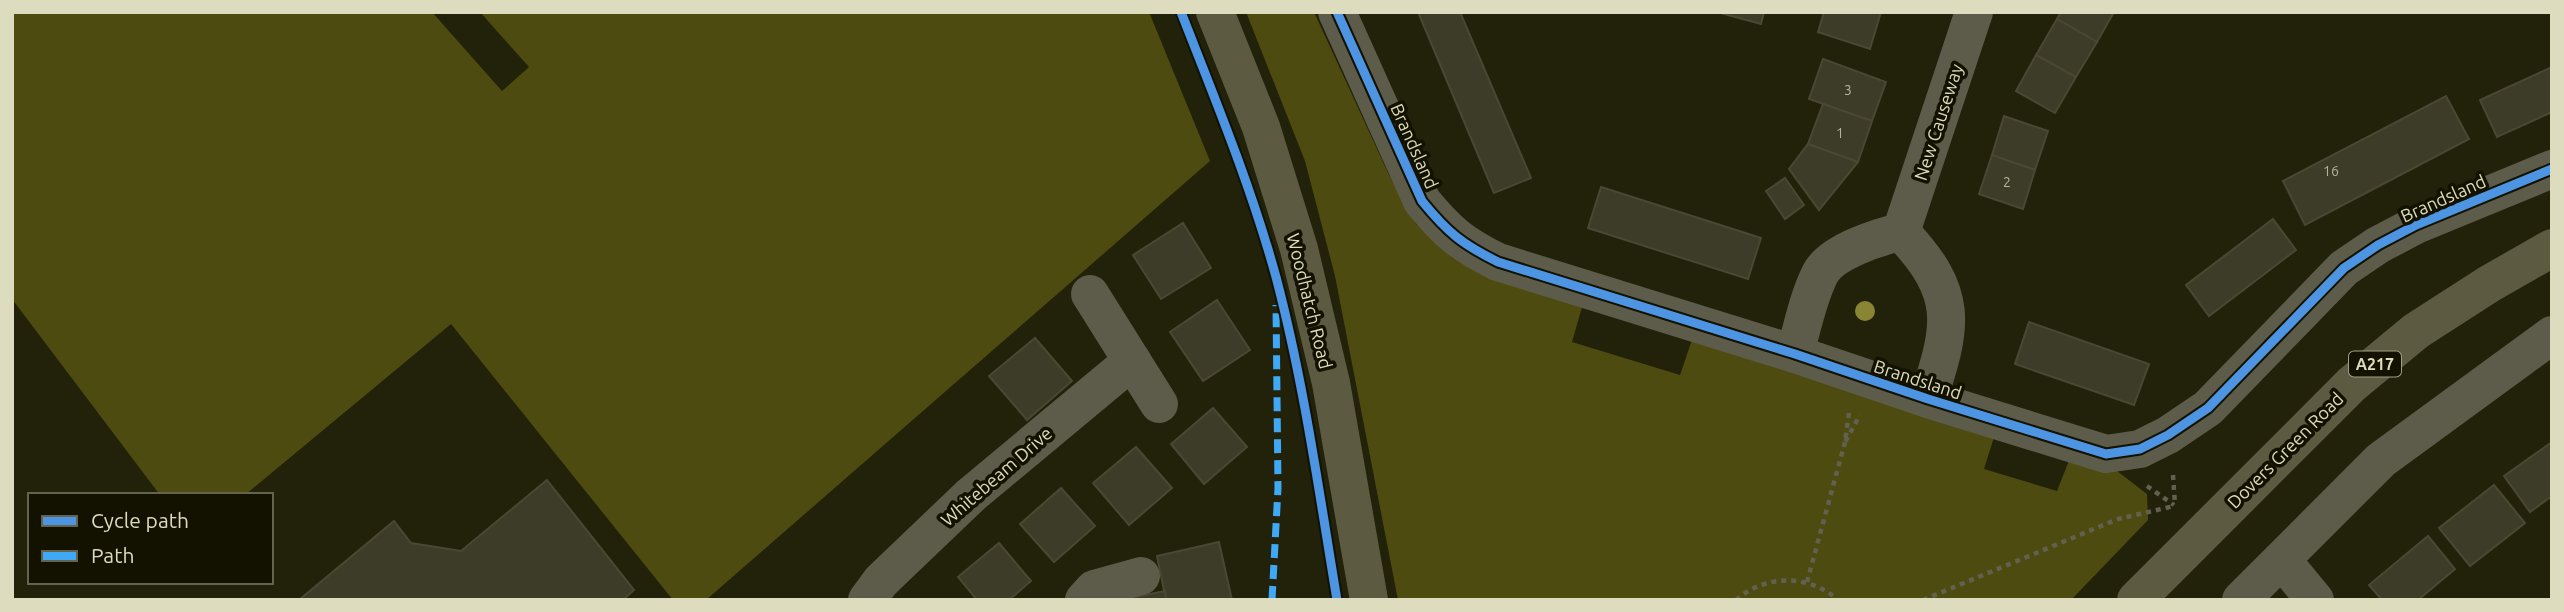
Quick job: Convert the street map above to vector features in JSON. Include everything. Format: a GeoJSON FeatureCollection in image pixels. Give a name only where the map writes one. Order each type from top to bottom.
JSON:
{"type":"FeatureCollection","features":[{"type":"Feature","properties":{"kind":"main road","name":"Woodhatch Road"},"geometry":{"type":"LineString","coordinates":[[1215,12],[1261,127],[1299,249],[1331,383],[1369,600]]}},
{"type":"Feature","properties":{"kind":"main road","name":"Dovers Green Road"},"geometry":{"type":"LineString","coordinates":[[2136,600],[2352,384],[2416,331],[2552,248]]}},
{"type":"Feature","properties":{"kind":"street","name":"Brandsland"},"geometry":{"type":"LineString","coordinates":[[1337,12],[1422,201],[1441,225],[1467,247],[1499,262],[2106,454],[2140,449],[2168,435],[2208,408],[2344,268],[2378,245],[2416,225],[2552,169]]}},
{"type":"Feature","properties":{"kind":"street","name":"New Causeway"},"geometry":{"type":"LineString","coordinates":[[1901,232],[1974,12]]}},
{"type":"Feature","properties":{"kind":"street"},"geometry":{"type":"LineString","coordinates":[[1795,354],[1821,272],[1844,253],[1876,237],[1901,232],[1923,254],[1942,289],[1948,318],[1937,373],[1928,399]]}},
{"type":"Feature","properties":{"kind":"street"},"geometry":{"type":"LineString","coordinates":[[1090,295],[1160,404]]}},
{"type":"Feature","properties":{"kind":"street"},"geometry":{"type":"LineString","coordinates":[[2241,600],[2381,460],[2552,335]]}},
{"type":"Feature","properties":{"kind":"street","name":"Whitebeam Drive"},"geometry":{"type":"LineString","coordinates":[[867,600],[881,581],[971,495],[1132,361]]}},
{"type":"Feature","properties":{"kind":"street"},"geometry":{"type":"LineString","coordinates":[[2282,560],[2315,600]]}},
{"type":"Feature","properties":{"kind":"street"},"geometry":{"type":"LineString","coordinates":[[1084,600],[1094,589],[1141,576]]}},
{"type":"Feature","properties":{"kind":"path"},"geometry":{"type":"LineString","coordinates":[[1807,582],[1845,442]]}},
{"type":"Feature","properties":{"kind":"path"},"geometry":{"type":"LineString","coordinates":[[1923,600],[2118,519],[2175,505]]}},
{"type":"Feature","properties":{"kind":"path"},"geometry":{"type":"LineString","coordinates":[[1736,600],[1759,585],[1783,580],[1807,582],[1828,591],[1838,600]]}},
{"type":"Feature","properties":{"kind":"shaded area"},"geometry":{"type":"Polygon","coordinates":[[[12,12],[432,12],[502,91],[529,67],[480,12],[1149,12],[1210,161],[706,600],[673,600],[451,324],[247,493],[158,493],[12,299],[12,12]]]}},
{"type":"Feature","properties":{"kind":"shaded area"},"geometry":{"type":"Polygon","coordinates":[[[1246,12],[1314,12],[1389,175],[1416,224],[1456,258],[1584,300],[1572,342],[1680,375],[1693,337],[1995,434],[1984,469],[2057,491],[2070,458],[2117,471],[2147,494],[2148,520],[2071,600],[1398,600],[1335,276],[1305,161],[1246,12]]]}},
{"type":"Feature","properties":{"kind":"building"},"geometry":{"type":"Polygon","coordinates":[[[1418,12],[1460,12],[1531,178],[1494,193],[1418,12]]]}},
{"type":"Feature","properties":{"kind":"building"},"geometry":{"type":"Polygon","coordinates":[[[1717,12],[1764,12],[1761,24],[1717,12]]]}},
{"type":"Feature","properties":{"kind":"building"},"geometry":{"type":"Polygon","coordinates":[[[1824,12],[1881,12],[1870,49],[1818,32],[1824,12]]]}},
{"type":"Feature","properties":{"kind":"building"},"geometry":{"type":"Polygon","coordinates":[[[2061,12],[2114,12],[2097,42],[2057,19],[2061,12]]]}},
{"type":"Feature","properties":{"kind":"building"},"geometry":{"type":"Polygon","coordinates":[[[2057,19],[2097,42],[2076,77],[2036,55],[2057,19]]]}},
{"type":"Feature","properties":{"kind":"building"},"geometry":{"type":"Polygon","coordinates":[[[2036,55],[2076,77],[2055,113],[2016,91],[2036,55]]]}},
{"type":"Feature","properties":{"kind":"building"},"geometry":{"type":"Polygon","coordinates":[[[1823,59],[1886,82],[1872,121],[1809,99],[1823,59]]]}},
{"type":"Feature","properties":{"kind":"building"},"geometry":{"type":"Polygon","coordinates":[[[2552,67],[2552,112],[2497,137],[2480,100],[2552,67]]]}},
{"type":"Feature","properties":{"kind":"building"},"geometry":{"type":"Polygon","coordinates":[[[2446,96],[2469,139],[2305,225],[2283,181],[2446,96]]]}},
{"type":"Feature","properties":{"kind":"building"},"geometry":{"type":"Polygon","coordinates":[[[1823,104],[1872,121],[1858,162],[1808,144],[1823,104]]]}},
{"type":"Feature","properties":{"kind":"building"},"geometry":{"type":"Polygon","coordinates":[[[2004,116],[2048,131],[2035,170],[1992,155],[2004,116]]]}},
{"type":"Feature","properties":{"kind":"building"},"geometry":{"type":"Polygon","coordinates":[[[1808,144],[1858,162],[1819,210],[1789,169],[1808,144]]]}},
{"type":"Feature","properties":{"kind":"building"},"geometry":{"type":"Polygon","coordinates":[[[1992,155],[2035,170],[2023,209],[1979,194],[1992,155]]]}},
{"type":"Feature","properties":{"kind":"building"},"geometry":{"type":"Polygon","coordinates":[[[1785,178],[1804,205],[1785,219],[1766,191],[1785,178]]]}},
{"type":"Feature","properties":{"kind":"building"},"geometry":{"type":"Polygon","coordinates":[[[1601,187],[1761,238],[1748,279],[1588,228],[1601,187]]]}},
{"type":"Feature","properties":{"kind":"building"},"geometry":{"type":"Polygon","coordinates":[[[2273,219],[2296,250],[2209,316],[2186,285],[2273,219]]]}},
{"type":"Feature","properties":{"kind":"building"},"geometry":{"type":"Polygon","coordinates":[[[1183,223],[1211,268],[1161,299],[1133,255],[1183,223]]]}},
{"type":"Feature","properties":{"kind":"building"},"geometry":{"type":"Polygon","coordinates":[[[1217,300],[1250,350],[1203,381],[1170,332],[1217,300]]]}},
{"type":"Feature","properties":{"kind":"building"},"geometry":{"type":"Polygon","coordinates":[[[2029,322],[2149,364],[2134,405],[2015,364],[2029,322]]]}},
{"type":"Feature","properties":{"kind":"building"},"geometry":{"type":"Polygon","coordinates":[[[1035,338],[1072,381],[1027,420],[989,376],[1035,338]]]}},
{"type":"Feature","properties":{"kind":"building"},"geometry":{"type":"Polygon","coordinates":[[[1213,408],[1247,447],[1204,484],[1171,444],[1213,408]]]}},
{"type":"Feature","properties":{"kind":"building"},"geometry":{"type":"Polygon","coordinates":[[[2552,442],[2552,496],[2530,512],[2504,476],[2552,442]]]}},
{"type":"Feature","properties":{"kind":"building"},"geometry":{"type":"Polygon","coordinates":[[[1136,447],[1172,488],[1129,525],[1093,483],[1136,447]]]}},
{"type":"Feature","properties":{"kind":"building"},"geometry":{"type":"Polygon","coordinates":[[[547,480],[634,590],[623,600],[299,600],[394,521],[411,543],[461,551],[547,480]]]}},
{"type":"Feature","properties":{"kind":"building"},"geometry":{"type":"Polygon","coordinates":[[[2494,485],[2525,523],[2470,566],[2439,528],[2494,485]]]}},
{"type":"Feature","properties":{"kind":"building"},"geometry":{"type":"Polygon","coordinates":[[[1061,488],[1095,526],[1054,562],[1020,524],[1061,488]]]}},
{"type":"Feature","properties":{"kind":"building"},"geometry":{"type":"Polygon","coordinates":[[[2428,536],[2455,569],[2418,600],[2382,600],[2369,585],[2428,536]]]}},
{"type":"Feature","properties":{"kind":"building"},"geometry":{"type":"Polygon","coordinates":[[[1219,542],[1232,600],[1166,600],[1157,556],[1219,542]]]}},
{"type":"Feature","properties":{"kind":"building"},"geometry":{"type":"Polygon","coordinates":[[[999,543],[1031,581],[1009,600],[977,600],[958,577],[999,543]]]}},
{"type":"Feature","properties":{"kind":"building"},"geometry":{"type":"Polygon","coordinates":[[[1165,591],[1166,600],[1121,600],[1165,591]]]}},
{"type":"Feature","properties":{"kind":"marked path"},"geometry":{"type":"LineString","coordinates":[[1272,600],[1278,488],[1276,305]]}},
{"type":"Feature","properties":{"kind":"cycle path"},"geometry":{"type":"LineString","coordinates":[[1181,12],[1244,176],[1276,277],[1303,397],[1337,600]]}},
{"type":"Feature","properties":{"kind":"cycle path"},"geometry":{"type":"LineString","coordinates":[[1337,12],[1422,201],[1448,230],[1475,249],[1498,262],[2106,454],[2140,449],[2168,435],[2208,408],[2344,268],[2378,245],[2416,225],[2552,169]]}}]}
